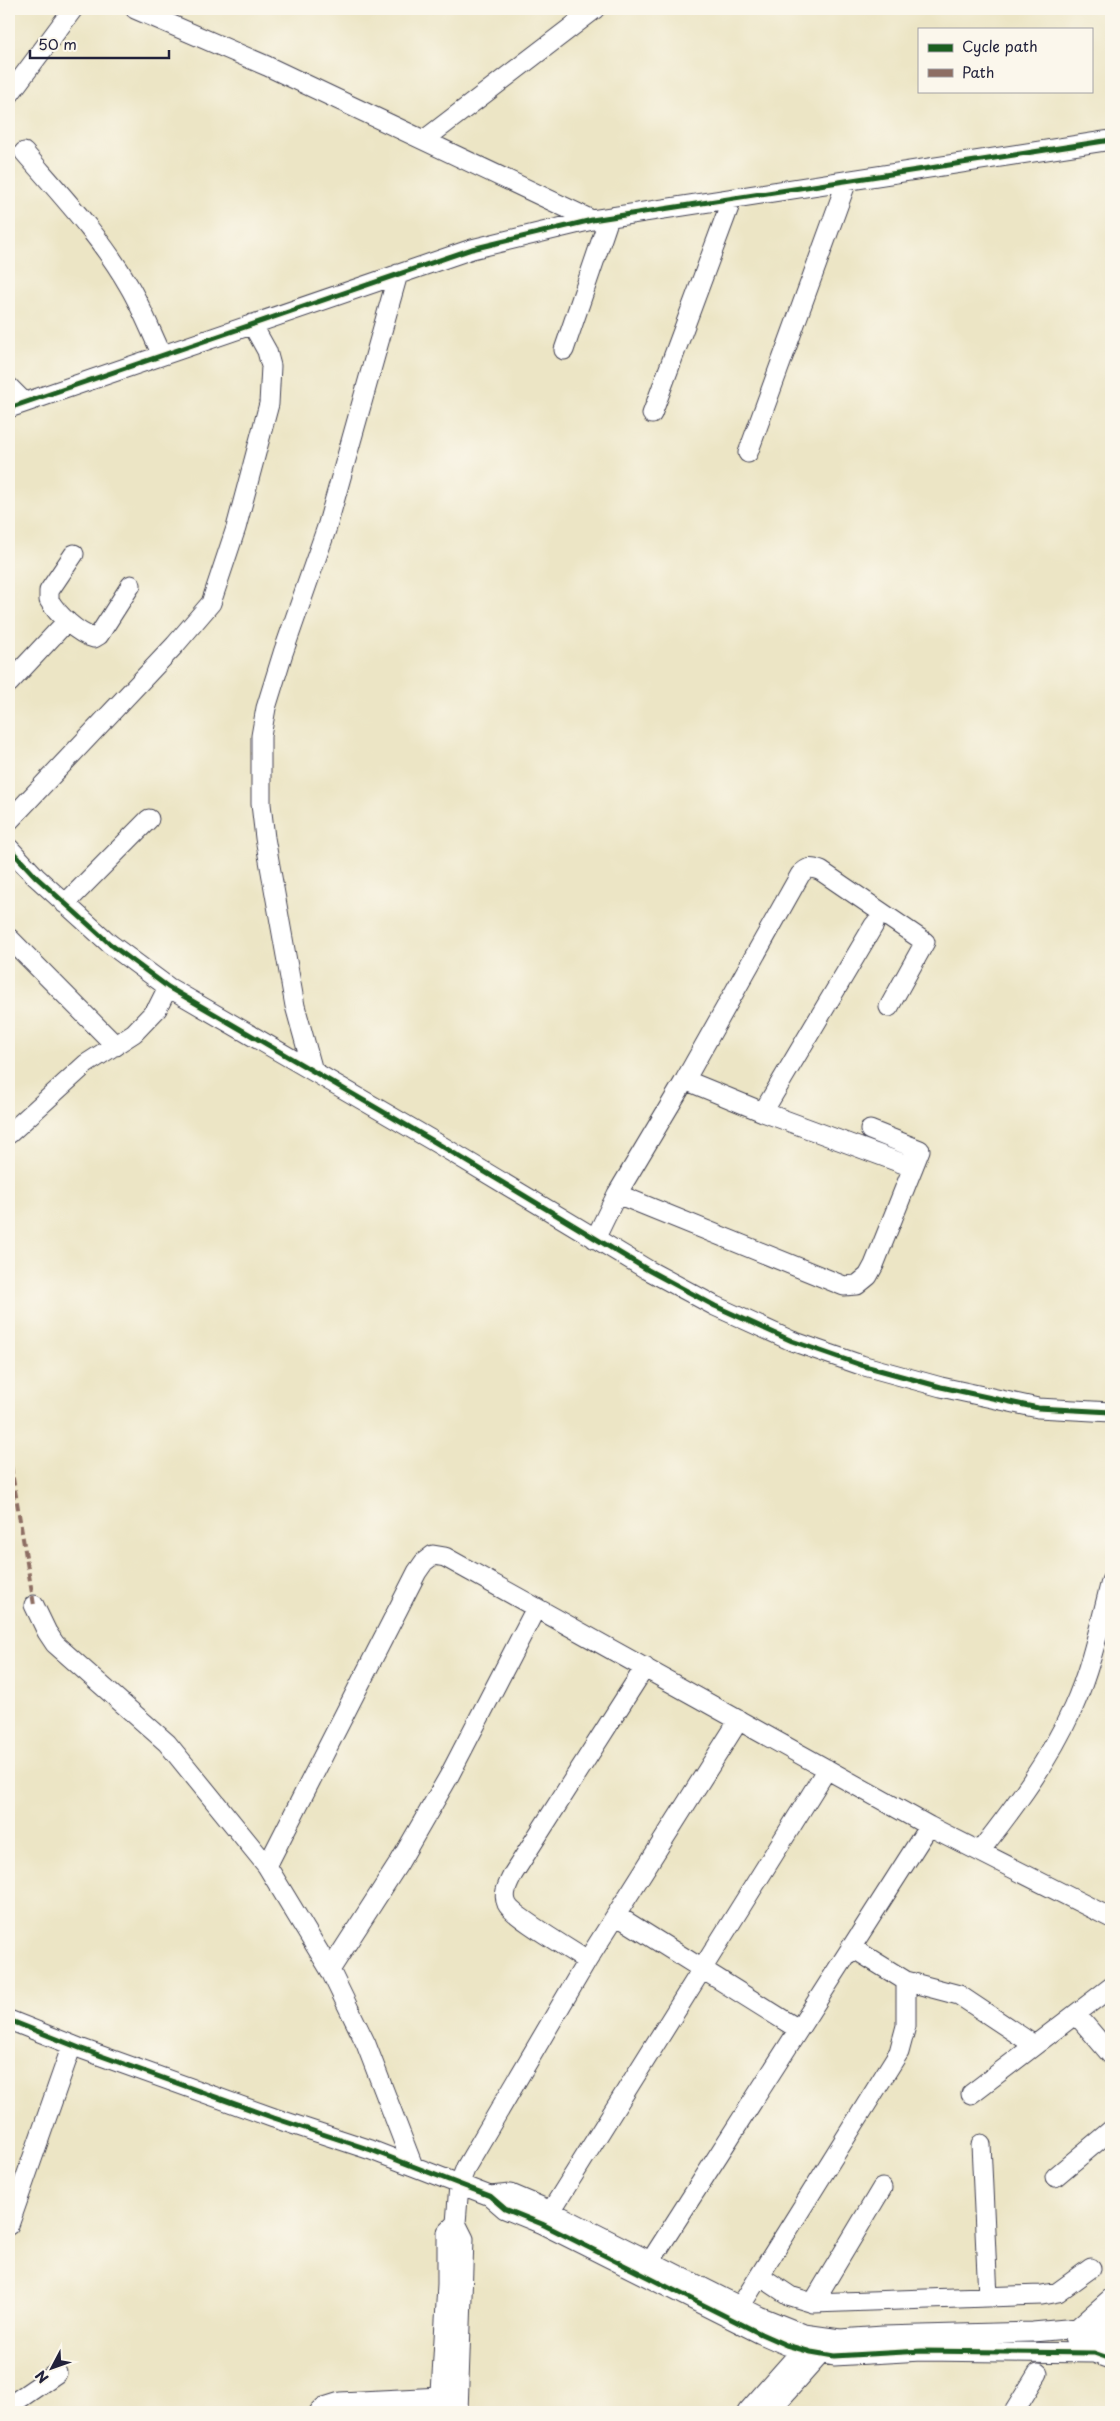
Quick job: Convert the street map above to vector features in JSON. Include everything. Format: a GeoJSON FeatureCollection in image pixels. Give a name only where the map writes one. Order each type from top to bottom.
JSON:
{"type":"FeatureCollection","features":[{"type":"Feature","properties":{"kind":"street"},"geometry":{"type":"LineString","coordinates":[[9,96],[73,9]]}},
{"type":"Feature","properties":{"kind":"street"},"geometry":{"type":"LineString","coordinates":[[135,9],[267,66],[424,140],[600,219]]}},
{"type":"Feature","properties":{"kind":"street"},"geometry":{"type":"LineString","coordinates":[[424,140],[595,9]]}},
{"type":"Feature","properties":{"kind":"street"},"geometry":{"type":"LineString","coordinates":[[9,387],[16,405],[398,274],[513,238],[600,219],[1111,140]]}},
{"type":"Feature","properties":{"kind":"street"},"geometry":{"type":"LineString","coordinates":[[24,152],[94,234],[118,268],[130,287],[162,355]]}},
{"type":"Feature","properties":{"kind":"street"},"geometry":{"type":"LineString","coordinates":[[748,453],[847,181]]}},
{"type":"Feature","properties":{"kind":"street"},"geometry":{"type":"LineString","coordinates":[[652,414],[732,198]]}},
{"type":"Feature","properties":{"kind":"street"},"geometry":{"type":"LineString","coordinates":[[564,350],[600,219]]}},
{"type":"Feature","properties":{"kind":"street"},"geometry":{"type":"LineString","coordinates":[[313,1071],[295,1006],[265,838],[261,804],[261,736],[266,708],[282,653],[327,527],[398,274]]}},
{"type":"Feature","properties":{"kind":"street"},"geometry":{"type":"LineString","coordinates":[[9,820],[174,645],[211,603],[236,528],[270,404],[271,366],[267,351],[252,324]]}},
{"type":"Feature","properties":{"kind":"street"},"geometry":{"type":"LineString","coordinates":[[74,554],[48,595],[51,604],[67,621],[88,637],[94,638],[104,628],[131,585]]}},
{"type":"Feature","properties":{"kind":"street"},"geometry":{"type":"LineString","coordinates":[[9,683],[67,621]]}},
{"type":"Feature","properties":{"kind":"street"},"geometry":{"type":"LineString","coordinates":[[65,904],[149,820]]}},
{"type":"Feature","properties":{"kind":"street"},"geometry":{"type":"LineString","coordinates":[[9,848],[65,904],[110,944],[172,989],[595,1239],[715,1306],[792,1340],[861,1365],[941,1387],[1038,1408],[1111,1412]]}},
{"type":"Feature","properties":{"kind":"street"},"geometry":{"type":"LineString","coordinates":[[595,1239],[617,1194],[685,1080],[800,875],[806,868],[820,871],[925,942],[889,1007]]}},
{"type":"Feature","properties":{"kind":"street"},"geometry":{"type":"LineString","coordinates":[[763,1112],[874,924]]}},
{"type":"Feature","properties":{"kind":"street"},"geometry":{"type":"LineString","coordinates":[[9,938],[116,1046]]}},
{"type":"Feature","properties":{"kind":"street"},"geometry":{"type":"LineString","coordinates":[[9,1134],[86,1064],[116,1046],[150,1017],[172,989]]}},
{"type":"Feature","properties":{"kind":"street"},"geometry":{"type":"LineString","coordinates":[[685,1080],[763,1112],[912,1168]]}},
{"type":"Feature","properties":{"kind":"street"},"geometry":{"type":"LineString","coordinates":[[617,1194],[801,1270],[844,1286],[857,1285],[868,1276],[874,1265],[920,1150],[870,1130]]}},
{"type":"Feature","properties":{"kind":"street"},"geometry":{"type":"LineString","coordinates":[[267,1866],[424,1562],[433,1555],[445,1557],[929,1826],[1111,1918]]}},
{"type":"Feature","properties":{"kind":"street"},"geometry":{"type":"LineString","coordinates":[[980,1851],[1029,1788],[1073,1707],[1092,1658],[1111,1581]]}},
{"type":"Feature","properties":{"kind":"street"},"geometry":{"type":"LineString","coordinates":[[34,1605],[55,1644],[167,1743],[267,1866],[330,1970],[366,2044],[413,2166]]}},
{"type":"Feature","properties":{"kind":"street"},"geometry":{"type":"LineString","coordinates":[[330,1970],[399,1864],[443,1787],[536,1608]]}},
{"type":"Feature","properties":{"kind":"street"},"geometry":{"type":"LineString","coordinates":[[587,1961],[517,1914],[507,1904],[505,1890],[513,1874],[645,1667]]}},
{"type":"Feature","properties":{"kind":"street"},"geometry":{"type":"LineString","coordinates":[[458,2412],[464,2239],[456,2223],[459,2185],[466,2166],[587,1961],[739,1720]]}},
{"type":"Feature","properties":{"kind":"street"},"geometry":{"type":"LineString","coordinates":[[551,2211],[827,1769]]}},
{"type":"Feature","properties":{"kind":"street"},"geometry":{"type":"LineString","coordinates":[[650,2262],[929,1826]]}},
{"type":"Feature","properties":{"kind":"street"},"geometry":{"type":"LineString","coordinates":[[616,1915],[798,2029]]}},
{"type":"Feature","properties":{"kind":"street"},"geometry":{"type":"LineString","coordinates":[[851,1947],[906,1981],[959,1995],[1034,2045]]}},
{"type":"Feature","properties":{"kind":"street"},"geometry":{"type":"LineString","coordinates":[[740,2307],[899,2052],[906,2026],[906,1981]]}},
{"type":"Feature","properties":{"kind":"street"},"geometry":{"type":"LineString","coordinates":[[970,2094],[1111,1987]]}},
{"type":"Feature","properties":{"kind":"street"},"geometry":{"type":"LineString","coordinates":[[1076,2014],[1111,2055]]}},
{"type":"Feature","properties":{"kind":"street"},"geometry":{"type":"LineString","coordinates":[[9,2020],[77,2047],[413,2166],[490,2196],[505,2210],[542,2224],[761,2334],[808,2342],[834,2339],[1085,2331],[1111,2339]]}},
{"type":"Feature","properties":{"kind":"street"},"geometry":{"type":"LineString","coordinates":[[9,2226],[77,2047]]}},
{"type":"Feature","properties":{"kind":"street"},"geometry":{"type":"LineString","coordinates":[[1055,2177],[1111,2130]]}},
{"type":"Feature","properties":{"kind":"street"},"geometry":{"type":"LineString","coordinates":[[981,2144],[988,2297]]}},
{"type":"Feature","properties":{"kind":"street"},"geometry":{"type":"LineString","coordinates":[[813,2303],[882,2188]]}},
{"type":"Feature","properties":{"kind":"street"},"geometry":{"type":"LineString","coordinates":[[490,2196],[511,2194],[551,2211],[740,2307],[792,2330],[822,2354],[868,2355],[922,2351],[1094,2353],[1111,2359]]}},
{"type":"Feature","properties":{"kind":"street"},"geometry":{"type":"LineString","coordinates":[[320,2412],[324,2407],[340,2402],[440,2405],[447,2284],[447,2232],[456,2223]]}},
{"type":"Feature","properties":{"kind":"street"},"geometry":{"type":"LineString","coordinates":[[760,2276],[790,2296],[813,2303],[1042,2295],[1058,2292],[1091,2268]]}},
{"type":"Feature","properties":{"kind":"street"},"geometry":{"type":"LineString","coordinates":[[1077,2353],[1085,2331],[1111,2298]]}},
{"type":"Feature","properties":{"kind":"street"},"geometry":{"type":"LineString","coordinates":[[1085,2331],[1111,2317]]}},
{"type":"Feature","properties":{"kind":"street"},"geometry":{"type":"LineString","coordinates":[[770,2412],[834,2339]]}},
{"type":"Feature","properties":{"kind":"street"},"geometry":{"type":"LineString","coordinates":[[747,2412],[808,2342]]}},
{"type":"Feature","properties":{"kind":"street"},"geometry":{"type":"LineString","coordinates":[[9,2406],[57,2373]]}},
{"type":"Feature","properties":{"kind":"street"},"geometry":{"type":"LineString","coordinates":[[1014,2412],[1038,2373]]}},
{"type":"Feature","properties":{"kind":"marked path"},"geometry":{"type":"LineString","coordinates":[[9,1454],[34,1605]]}},
{"type":"Feature","properties":{"kind":"cycle path"},"geometry":{"type":"LineString","coordinates":[[9,408],[472,249],[592,220],[1111,140]]}},
{"type":"Feature","properties":{"kind":"cycle path"},"geometry":{"type":"LineString","coordinates":[[9,848],[36,877],[110,944],[168,987],[435,1142],[648,1270],[715,1306],[792,1341],[861,1365],[941,1387],[1038,1408],[1111,1412]]}},
{"type":"Feature","properties":{"kind":"cycle path"},"geometry":{"type":"LineString","coordinates":[[9,2020],[82,2049],[274,2118],[371,2150],[490,2196],[505,2209],[542,2224],[786,2345],[834,2356],[922,2351],[1094,2353],[1111,2359]]}}]}
